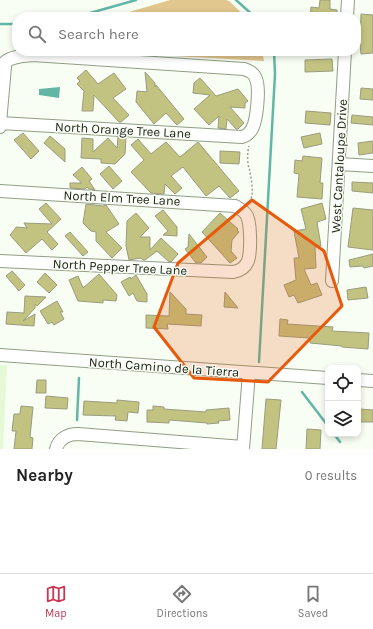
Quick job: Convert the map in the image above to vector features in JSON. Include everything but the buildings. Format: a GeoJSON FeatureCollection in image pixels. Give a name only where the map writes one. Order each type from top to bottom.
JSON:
{"type":"FeatureCollection","features":[{"type":"Feature","properties":{"kind":"street"},"geometry":{"type":"LineString","coordinates":[[347,12],[348,0]]}},
{"type":"Feature","properties":{"kind":"street"},"geometry":{"type":"LineString","coordinates":[[0,127],[5,62],[20,56]]}},
{"type":"Feature","properties":{"kind":"street"},"geometry":{"type":"LineString","coordinates":[[48,56],[239,68],[250,71],[256,78],[258,86],[256,117],[251,130],[246,136]]}},
{"type":"Feature","properties":{"kind":"street","name":"West Cantaloupe Drive"},"geometry":{"type":"LineString","coordinates":[[332,281],[345,56]]}},
{"type":"Feature","properties":{"kind":"street","name":"North Orange Tree Lane"},"geometry":{"type":"LineString","coordinates":[[0,123],[242,138],[246,136]]}},
{"type":"Feature","properties":{"kind":"street"},"geometry":{"type":"LineString","coordinates":[[339,164],[373,166]]}},
{"type":"Feature","properties":{"kind":"street","name":"North Elm Tree Lane"},"geometry":{"type":"LineString","coordinates":[[0,191],[227,205],[235,206],[243,210]]}},
{"type":"Feature","properties":{"kind":"street","name":"North Pepper Tree Lane"},"geometry":{"type":"LineString","coordinates":[[0,260],[233,272],[240,271],[248,261],[250,234],[247,216],[243,210]]}},
{"type":"Feature","properties":{"kind":"street","name":"North Camino de la Tierra"},"geometry":{"type":"LineString","coordinates":[[0,355],[325,378]]}},
{"type":"Feature","properties":{"kind":"street"},"geometry":{"type":"LineString","coordinates":[[60,439],[72,434],[78,434],[243,448],[249,373]]}},
{"type":"Feature","properties":{"kind":"street"},"geometry":{"type":"LineString","coordinates":[[361,380],[373,381]]}},
{"type":"Feature","properties":{"kind":"path"},"geometry":{"type":"LineString","coordinates":[[243,210],[251,200],[252,192],[250,171],[248,168],[248,151],[250,145],[246,136]]}},
{"type":"Feature","properties":{"kind":"highlighted area"},"geometry":{"type":"Polygon","coordinates":[[[252,200],[324,251],[342,306],[268,382],[194,378],[154,327],[178,263],[252,200]]]}},
{"type":"Feature","properties":{"kind":"shaded area"},"geometry":{"type":"Polygon","coordinates":[[[170,0],[226,0],[241,12],[129,12],[170,0]]]}},
{"type":"Feature","properties":{"kind":"shaded area"},"geometry":{"type":"Polygon","coordinates":[[[175,56],[263,56],[264,61],[175,56]]]}},
{"type":"Feature","properties":{"kind":"shaded area"},"geometry":{"type":"Polygon","coordinates":[[[0,365],[7,365],[3,449],[0,449],[0,365]]]}},
{"type":"Feature","properties":{"kind":"water"},"geometry":{"type":"Polygon","coordinates":[[[60,87],[59,98],[39,95],[39,89],[60,87]]]}},
{"type":"Feature","properties":{"kind":"waterway"},"geometry":{"type":"LineString","coordinates":[[94,12],[136,0]]}},
{"type":"Feature","properties":{"kind":"waterway"},"geometry":{"type":"LineString","coordinates":[[236,0],[249,12]]}},
{"type":"Feature","properties":{"kind":"waterway"},"geometry":{"type":"LineString","coordinates":[[0,24],[12,24]]}},
{"type":"Feature","properties":{"kind":"waterway"},"geometry":{"type":"LineString","coordinates":[[259,362],[275,74],[274,56]]}},
{"type":"Feature","properties":{"kind":"waterway"},"geometry":{"type":"LineString","coordinates":[[77,420],[79,378]]}},
{"type":"Feature","properties":{"kind":"waterway"},"geometry":{"type":"LineString","coordinates":[[302,392],[325,422]]}},
{"type":"Feature","properties":{"kind":"waterway"},"geometry":{"type":"LineString","coordinates":[[336,437],[340,442]]}}]}
